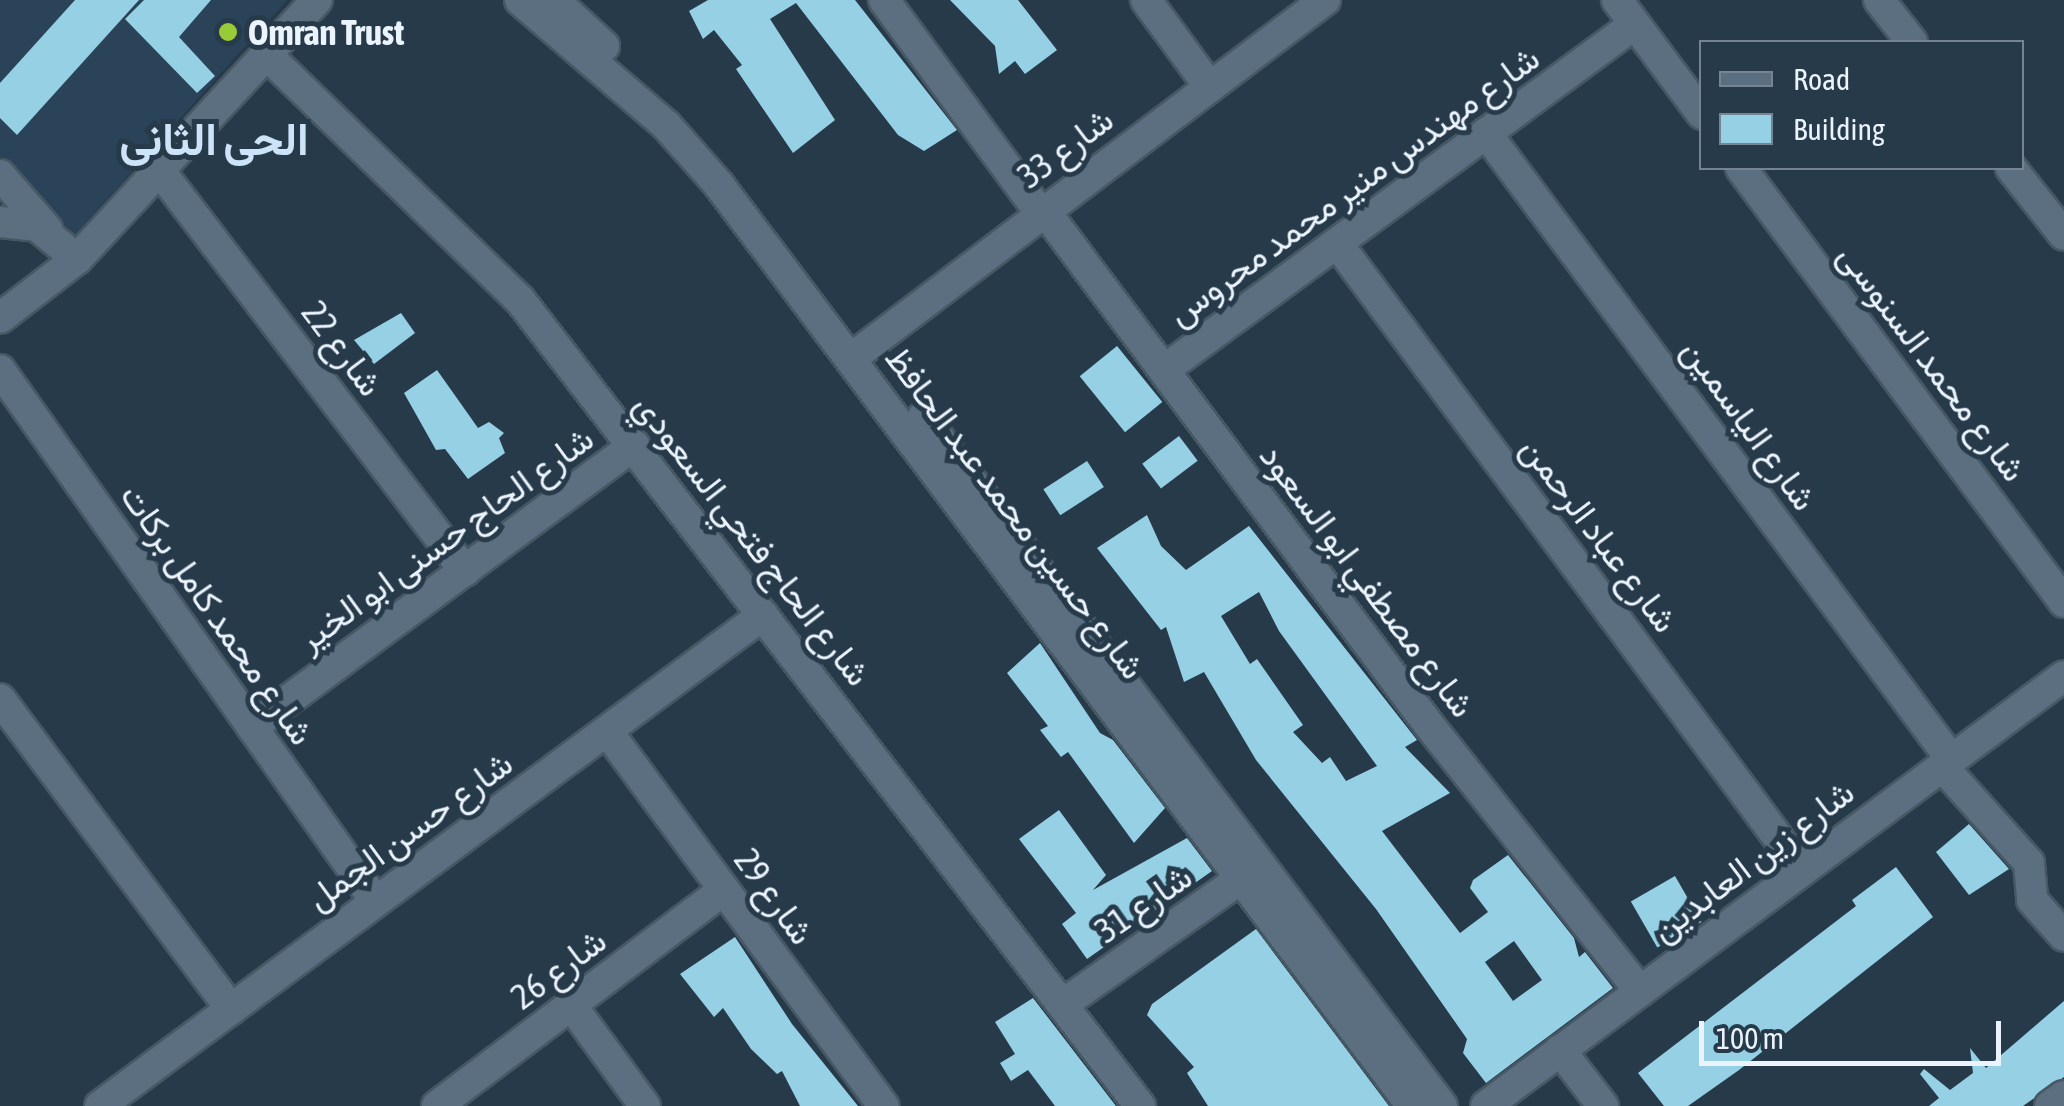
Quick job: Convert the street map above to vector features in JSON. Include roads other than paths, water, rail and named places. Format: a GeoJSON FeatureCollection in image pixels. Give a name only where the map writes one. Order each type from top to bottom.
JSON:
{"type":"FeatureCollection","features":[{"type":"Feature","properties":{"kind":"street"},"geometry":{"type":"LineString","coordinates":[[0,318],[66,249],[160,171],[317,0]]}},
{"type":"Feature","properties":{"kind":"street","name":"شارع حسين محمد عبد الحافظ"},"geometry":{"type":"LineString","coordinates":[[520,0],[666,126],[860,350]]}},
{"type":"Feature","properties":{"kind":"street","name":"شارع حسين محمد عبد الحافظ"},"geometry":{"type":"LineString","coordinates":[[554,0],[717,154],[1253,870],[1442,1106]]}},
{"type":"Feature","properties":{"kind":"street","name":"شارع مصطفي ابو السعود"},"geometry":{"type":"LineString","coordinates":[[884,0],[1429,725],[1639,990]]}},
{"type":"Feature","properties":{"kind":"street"},"geometry":{"type":"LineString","coordinates":[[1146,0],[1209,86]]}},
{"type":"Feature","properties":{"kind":"street","name":"شارع 33"},"geometry":{"type":"LineString","coordinates":[[860,350],[1325,0]]}},
{"type":"Feature","properties":{"kind":"street"},"geometry":{"type":"LineString","coordinates":[[1879,0],[1910,40]]}},
{"type":"Feature","properties":{"kind":"street"},"geometry":{"type":"LineString","coordinates":[[1626,12],[1699,110]]}},
{"type":"Feature","properties":{"kind":"street","name":"شارع مهندس منير محمد محروس"},"geometry":{"type":"LineString","coordinates":[[1164,370],[1486,134],[1626,12]]}},
{"type":"Feature","properties":{"kind":"street","name":"شارع الحاج فتحي السعودي"},"geometry":{"type":"LineString","coordinates":[[266,54],[520,300],[1066,1002],[1140,1106]]}},
{"type":"Feature","properties":{"kind":"street","name":"شارع الياسمين"},"geometry":{"type":"LineString","coordinates":[[1486,134],[1947,763],[2029,863],[2032,900],[2064,936]]}},
{"type":"Feature","properties":{"kind":"street","name":"شارع محمد السنوسى"},"geometry":{"type":"LineString","coordinates":[[1742,170],[2064,602]]}},
{"type":"Feature","properties":{"kind":"street"},"geometry":{"type":"LineString","coordinates":[[2013,170],[2064,235]]}},
{"type":"Feature","properties":{"kind":"street","name":"شارع 22"},"geometry":{"type":"LineString","coordinates":[[160,171],[465,571]]}},
{"type":"Feature","properties":{"kind":"street"},"geometry":{"type":"LineString","coordinates":[[0,175],[66,249]]}},
{"type":"Feature","properties":{"kind":"street"},"geometry":{"type":"LineString","coordinates":[[0,222],[37,226],[66,249]]}},
{"type":"Feature","properties":{"kind":"street","name":"شارع عباد الرحمن"},"geometry":{"type":"LineString","coordinates":[[1337,243],[1802,870]]}},
{"type":"Feature","properties":{"kind":"street","name":"شارع محمد كامل بركات"},"geometry":{"type":"LineString","coordinates":[[0,370],[376,902]]}},
{"type":"Feature","properties":{"kind":"street","name":"شارع الحاج حسنى ابو الخير"},"geometry":{"type":"LineString","coordinates":[[252,727],[634,445]]}},
{"type":"Feature","properties":{"kind":"street","name":"شارع حسن الجمل"},"geometry":{"type":"LineString","coordinates":[[103,1105],[763,615]]}},
{"type":"Feature","properties":{"kind":"street","name":"شارع زين العابدين"},"geometry":{"type":"LineString","coordinates":[[1486,1106],[2064,676]]}},
{"type":"Feature","properties":{"kind":"street"},"geometry":{"type":"LineString","coordinates":[[0,699],[231,1009]]}},
{"type":"Feature","properties":{"kind":"street","name":"شارع 29"},"geometry":{"type":"LineString","coordinates":[[607,731],[883,1106]]}},
{"type":"Feature","properties":{"kind":"street","name":"شارع حسين محمد عبد الحافظ"},"geometry":{"type":"LineString","coordinates":[[1253,870],[1412,1106]]}},
{"type":"Feature","properties":{"kind":"street","name":"شارع 31"},"geometry":{"type":"LineString","coordinates":[[1066,1002],[1253,870]]}},
{"type":"Feature","properties":{"kind":"street","name":"شارع 26"},"geometry":{"type":"LineString","coordinates":[[437,1106],[724,890]]}},
{"type":"Feature","properties":{"kind":"street"},"geometry":{"type":"LineString","coordinates":[[572,1005],[645,1106]]}},
{"type":"Feature","properties":{"kind":"street"},"geometry":{"type":"LineString","coordinates":[[1560,1050],[1602,1106]]}},
{"type":"Feature","properties":{"kind":"street"},"geometry":{"type":"LineString","coordinates":[[2050,1106],[2064,1096]]}},
{"type":"Feature","properties":{"kind":"place","name":"Omran Trust"},"geometry":{"type":"Point","coordinates":[228,32]}},
{"type":"Feature","properties":{"kind":"district","name":"الحى الثانى"},"geometry":{"type":"Point","coordinates":[214,140]}}]}
